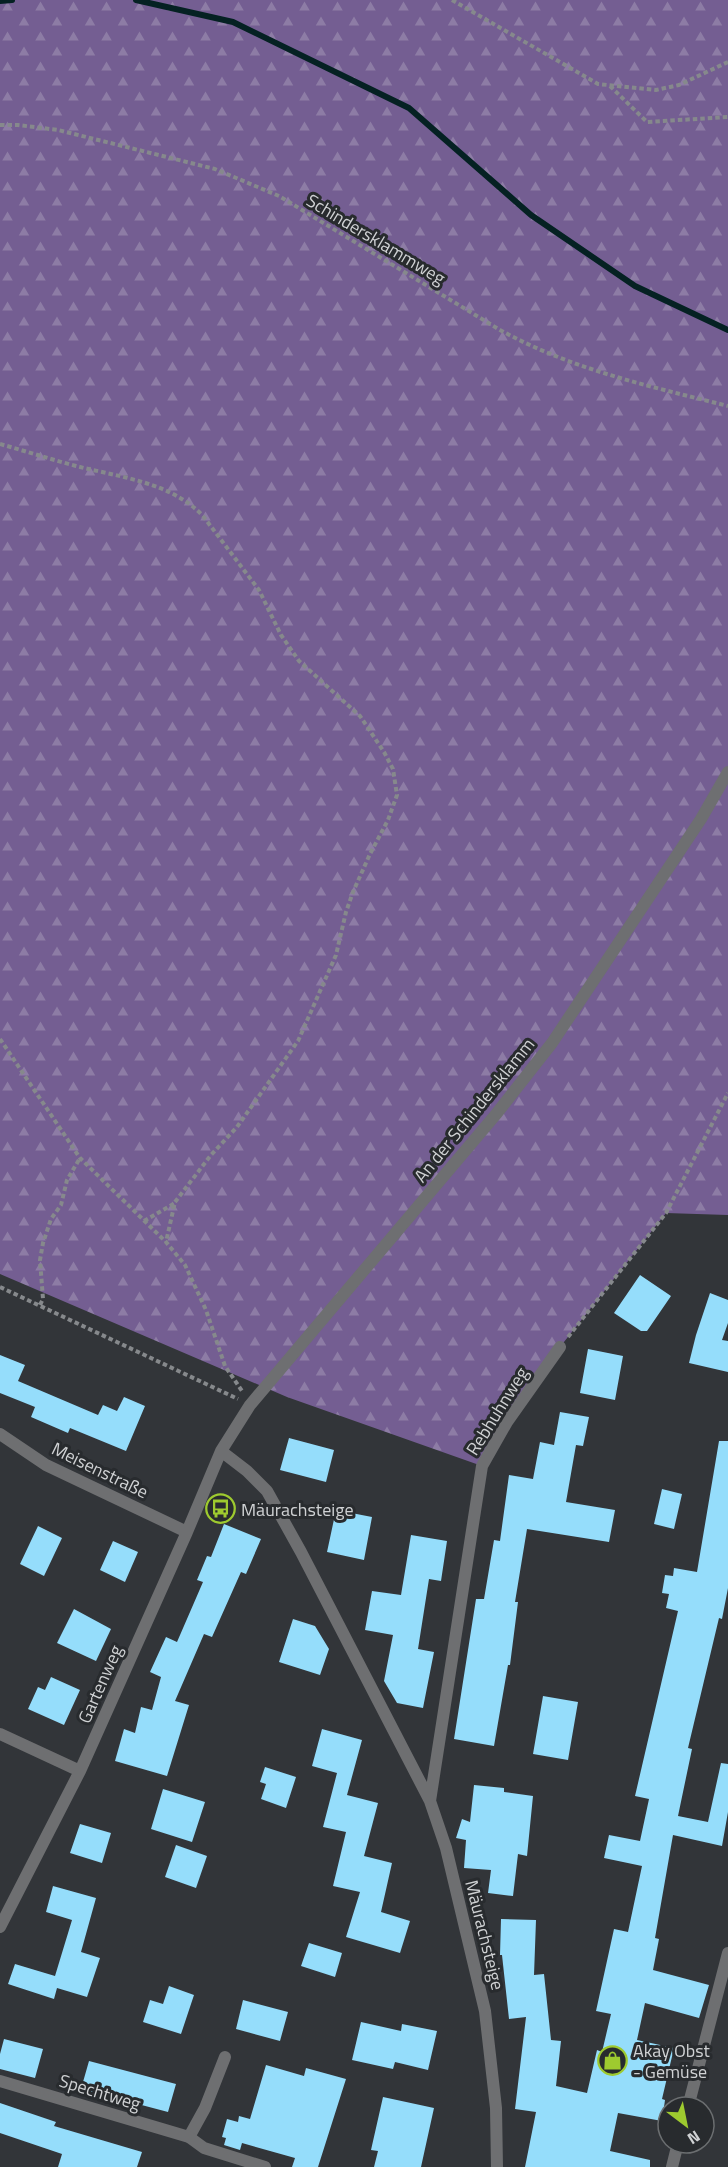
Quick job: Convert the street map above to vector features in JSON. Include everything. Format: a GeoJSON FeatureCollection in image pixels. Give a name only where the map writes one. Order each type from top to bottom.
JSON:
{"type":"FeatureCollection","features":[{"type":"Feature","properties":{"kind":"street","name":"An der Schindersklamm"},"geometry":{"type":"LineString","coordinates":[[221,1451],[250,1405],[469,1147],[552,1043],[701,819],[728,772]]}},
{"type":"Feature","properties":{"kind":"street","name":"Rebhuhnweg"},"geometry":{"type":"LineString","coordinates":[[430,1801],[482,1466],[507,1422],[560,1347]]}},
{"type":"Feature","properties":{"kind":"street","name":"Meisenstraße"},"geometry":{"type":"LineString","coordinates":[[0,1434],[46,1465],[188,1532]]}},
{"type":"Feature","properties":{"kind":"street","name":"Mäurachsteige"},"geometry":{"type":"LineString","coordinates":[[221,1451],[247,1471],[267,1491],[430,1801],[446,1848],[485,2011],[496,2108],[497,2167]]}},
{"type":"Feature","properties":{"kind":"street","name":"Gartenweg"},"geometry":{"type":"LineString","coordinates":[[0,1927],[80,1772],[188,1532],[221,1451]]}},
{"type":"Feature","properties":{"kind":"street"},"geometry":{"type":"LineString","coordinates":[[0,1734],[80,1772]]}},
{"type":"Feature","properties":{"kind":"street"},"geometry":{"type":"LineString","coordinates":[[691,2095],[728,1953]]}},
{"type":"Feature","properties":{"kind":"street"},"geometry":{"type":"LineString","coordinates":[[189,2137],[205,2108],[225,2057]]}},
{"type":"Feature","properties":{"kind":"street","name":"Spechtweg"},"geometry":{"type":"LineString","coordinates":[[0,2081],[189,2137],[204,2148],[265,2167]]}},
{"type":"Feature","properties":{"kind":"path"},"geometry":{"type":"LineString","coordinates":[[452,0],[598,84],[656,90],[679,85],[728,62]]}},
{"type":"Feature","properties":{"kind":"path"},"geometry":{"type":"LineString","coordinates":[[610,86],[647,122],[728,117]]}},
{"type":"Feature","properties":{"kind":"path","name":"Schindersklammweg"},"geometry":{"type":"LineString","coordinates":[[0,125],[58,130],[159,153],[215,169],[279,196],[535,349],[609,376],[728,406]]}},
{"type":"Feature","properties":{"kind":"path"},"geometry":{"type":"LineString","coordinates":[[0,444],[156,486],[192,504],[259,590],[281,635],[298,661],[360,716],[393,770],[397,795],[388,820],[369,854],[353,892],[336,956],[298,1041],[237,1127],[211,1155],[175,1202],[144,1221]]}},
{"type":"Feature","properties":{"kind":"path"},"geometry":{"type":"LineString","coordinates":[[0,1039],[80,1158],[166,1242],[185,1265],[206,1311],[225,1366],[250,1405]]}},
{"type":"Feature","properties":{"kind":"path"},"geometry":{"type":"LineString","coordinates":[[560,1347],[666,1213],[728,1093]]}},
{"type":"Feature","properties":{"kind":"path"},"geometry":{"type":"LineString","coordinates":[[40,1305],[43,1299],[40,1260],[43,1243],[51,1219],[61,1205],[67,1179],[80,1158]]}},
{"type":"Feature","properties":{"kind":"path"},"geometry":{"type":"LineString","coordinates":[[166,1242],[175,1202]]}},
{"type":"Feature","properties":{"kind":"path"},"geometry":{"type":"LineString","coordinates":[[0,1287],[250,1405]]}},
{"type":"Feature","properties":{"kind":"green space"},"geometry":{"type":"Polygon","coordinates":[[[0,0],[728,0],[728,1215],[666,1213],[560,1347],[482,1466],[287,1397],[0,1274],[0,0]]]}},
{"type":"Feature","properties":{"kind":"building"},"geometry":{"type":"Polygon","coordinates":[[[640,1275],[671,1296],[647,1331],[641,1331],[614,1313],[640,1275]]]}},
{"type":"Feature","properties":{"kind":"building"},"geometry":{"type":"Polygon","coordinates":[[[710,1293],[728,1300],[728,1323],[722,1340],[728,1341],[728,1372],[689,1363],[710,1293]]]}},
{"type":"Feature","properties":{"kind":"building"},"geometry":{"type":"Polygon","coordinates":[[[588,1349],[623,1356],[615,1400],[580,1393],[588,1349]]]}},
{"type":"Feature","properties":{"kind":"building"},"geometry":{"type":"Polygon","coordinates":[[[0,1355],[25,1365],[18,1381],[98,1415],[103,1405],[117,1411],[124,1397],[145,1406],[126,1451],[70,1428],[68,1433],[31,1417],[35,1407],[0,1393],[0,1355]]]}},
{"type":"Feature","properties":{"kind":"building"},"geometry":{"type":"Polygon","coordinates":[[[560,1412],[589,1417],[583,1446],[576,1445],[566,1502],[615,1510],[609,1542],[527,1529],[515,1602],[518,1602],[510,1665],[508,1665],[494,1746],[454,1739],[476,1599],[484,1599],[494,1540],[500,1541],[509,1475],[533,1479],[540,1442],[554,1445],[560,1412]]]}},
{"type":"Feature","properties":{"kind":"building"},"geometry":{"type":"Polygon","coordinates":[[[289,1438],[334,1450],[326,1482],[280,1470],[289,1438]]]}},
{"type":"Feature","properties":{"kind":"building"},"geometry":{"type":"Polygon","coordinates":[[[719,1441],[728,1441],[728,1588],[688,1748],[692,1749],[678,1816],[708,1822],[721,1763],[728,1764],[728,1812],[722,1846],[673,1835],[655,1938],[659,1939],[653,1970],[709,1985],[699,2018],[645,2003],[637,2040],[674,2048],[663,2095],[656,2095],[656,2120],[618,2113],[610,2151],[650,2160],[650,2167],[525,2167],[536,2112],[515,2109],[526,2017],[509,2019],[502,1955],[500,1955],[501,1919],[536,1920],[534,1975],[544,1974],[551,2040],[561,2041],[556,2086],[587,2093],[597,2050],[602,2052],[611,2014],[596,2011],[614,1929],[628,1932],[642,1866],[604,1858],[609,1835],[640,1841],[649,1799],[635,1796],[678,1611],[666,1608],[669,1594],[662,1593],[665,1575],[673,1576],[674,1568],[697,1572],[719,1441]]]}},
{"type":"Feature","properties":{"kind":"building"},"geometry":{"type":"Polygon","coordinates":[[[662,1489],[682,1494],[674,1529],[654,1524],[662,1489]]]}},
{"type":"Feature","properties":{"kind":"building"},"geometry":{"type":"Polygon","coordinates":[[[336,1510],[372,1517],[364,1560],[327,1552],[336,1510]]]}},
{"type":"Feature","properties":{"kind":"building"},"geometry":{"type":"Polygon","coordinates":[[[224,1524],[261,1539],[246,1574],[241,1572],[212,1637],[204,1634],[175,1701],[189,1705],[167,1776],[115,1761],[124,1729],[135,1733],[141,1707],[152,1710],[161,1677],[150,1672],[166,1637],[177,1642],[203,1582],[197,1580],[207,1556],[211,1557],[224,1524]]]}},
{"type":"Feature","properties":{"kind":"building"},"geometry":{"type":"Polygon","coordinates":[[[38,1526],[62,1538],[44,1576],[20,1564],[38,1526]]]}},
{"type":"Feature","properties":{"kind":"building"},"geometry":{"type":"Polygon","coordinates":[[[411,1535],[447,1541],[441,1581],[429,1579],[418,1649],[434,1652],[423,1708],[397,1703],[384,1681],[393,1635],[365,1630],[372,1591],[401,1595],[411,1535]]]}},
{"type":"Feature","properties":{"kind":"building"},"geometry":{"type":"Polygon","coordinates":[[[113,1541],[138,1552],[125,1582],[100,1570],[113,1541]]]}},
{"type":"Feature","properties":{"kind":"building"},"geometry":{"type":"Polygon","coordinates":[[[74,1609],[111,1629],[96,1661],[57,1643],[74,1609]]]}},
{"type":"Feature","properties":{"kind":"building"},"geometry":{"type":"Polygon","coordinates":[[[293,1619],[315,1626],[329,1649],[320,1675],[279,1662],[293,1619]]]}},
{"type":"Feature","properties":{"kind":"building"},"geometry":{"type":"Polygon","coordinates":[[[51,1677],[80,1690],[64,1725],[28,1709],[38,1687],[45,1690],[51,1677]]]}},
{"type":"Feature","properties":{"kind":"building"},"geometry":{"type":"Polygon","coordinates":[[[543,1696],[578,1702],[568,1760],[533,1754],[543,1696]]]}},
{"type":"Feature","properties":{"kind":"building"},"geometry":{"type":"Polygon","coordinates":[[[322,1729],[362,1740],[347,1795],[378,1803],[364,1856],[392,1863],[381,1912],[410,1921],[400,1953],[346,1937],[360,1892],[333,1886],[346,1832],[323,1827],[337,1773],[312,1766],[322,1729]]]}},
{"type":"Feature","properties":{"kind":"building"},"geometry":{"type":"Polygon","coordinates":[[[265,1767],[296,1777],[286,1808],[261,1799],[266,1784],[260,1782],[265,1767]]]}},
{"type":"Feature","properties":{"kind":"building"},"geometry":{"type":"Polygon","coordinates":[[[474,1785],[504,1788],[504,1792],[533,1796],[527,1856],[518,1854],[513,1896],[488,1893],[491,1870],[464,1868],[466,1840],[456,1838],[462,1819],[470,1822],[474,1785]]]}},
{"type":"Feature","properties":{"kind":"building"},"geometry":{"type":"Polygon","coordinates":[[[163,1789],[205,1802],[192,1842],[151,1829],[163,1789]]]}},
{"type":"Feature","properties":{"kind":"building"},"geometry":{"type":"Polygon","coordinates":[[[80,1824],[111,1833],[102,1863],[70,1853],[80,1824]]]}},
{"type":"Feature","properties":{"kind":"building"},"geometry":{"type":"Polygon","coordinates":[[[176,1845],[207,1856],[196,1888],[165,1877],[176,1845]]]}},
{"type":"Feature","properties":{"kind":"building"},"geometry":{"type":"Polygon","coordinates":[[[53,1886],[96,1898],[81,1952],[100,1958],[87,1997],[57,1988],[54,1999],[8,1984],[15,1964],[55,1976],[72,1920],[46,1912],[53,1886]]]}},
{"type":"Feature","properties":{"kind":"building"},"geometry":{"type":"Polygon","coordinates":[[[309,1943],[342,1953],[335,1977],[301,1966],[309,1943]]]}},
{"type":"Feature","properties":{"kind":"building"},"geometry":{"type":"Polygon","coordinates":[[[169,1986],[194,1995],[181,2034],[143,2022],[150,2000],[163,2004],[169,1986]]]}},
{"type":"Feature","properties":{"kind":"building"},"geometry":{"type":"Polygon","coordinates":[[[243,2000],[288,2012],[280,2041],[236,2029],[243,2000]]]}},
{"type":"Feature","properties":{"kind":"building"},"geometry":{"type":"Polygon","coordinates":[[[361,2022],[401,2031],[402,2024],[437,2031],[428,2070],[395,2062],[393,2069],[352,2060],[361,2022]]]}},
{"type":"Feature","properties":{"kind":"building"},"geometry":{"type":"Polygon","coordinates":[[[4,2039],[43,2049],[35,2078],[0,2069],[0,2054],[4,2039]]]}},
{"type":"Feature","properties":{"kind":"building"},"geometry":{"type":"Polygon","coordinates":[[[89,2061],[176,2084],[168,2112],[81,2089],[89,2061]]]}},
{"type":"Feature","properties":{"kind":"building"},"geometry":{"type":"Polygon","coordinates":[[[266,2065],[304,2076],[306,2068],[346,2079],[318,2167],[292,2167],[295,2158],[242,2143],[240,2150],[224,2145],[226,2138],[222,2137],[227,2119],[238,2122],[239,2116],[250,2119],[266,2065]]]}},
{"type":"Feature","properties":{"kind":"building"},"geometry":{"type":"Polygon","coordinates":[[[383,2097],[434,2108],[421,2167],[374,2167],[378,2151],[371,2150],[383,2097]]]}},
{"type":"Feature","properties":{"kind":"building"},"geometry":{"type":"Polygon","coordinates":[[[0,2103],[56,2122],[54,2126],[142,2152],[137,2167],[58,2167],[62,2154],[0,2133],[0,2103]]]}},
{"type":"Feature","properties":{"kind":"waterway"},"geometry":{"type":"LineString","coordinates":[[0,1],[12,0]]}},
{"type":"Feature","properties":{"kind":"waterway"},"geometry":{"type":"LineString","coordinates":[[136,0],[233,22],[409,108],[531,215],[635,286],[728,330]]}},
{"type":"Feature","properties":{"kind":"place","name":"Mäurachsteige"},"geometry":{"type":"Point","coordinates":[220,1509]}},
{"type":"Feature","properties":{"kind":"place","name":"Akay Obst - Gemüse"},"geometry":{"type":"Point","coordinates":[612,2060]}}]}
